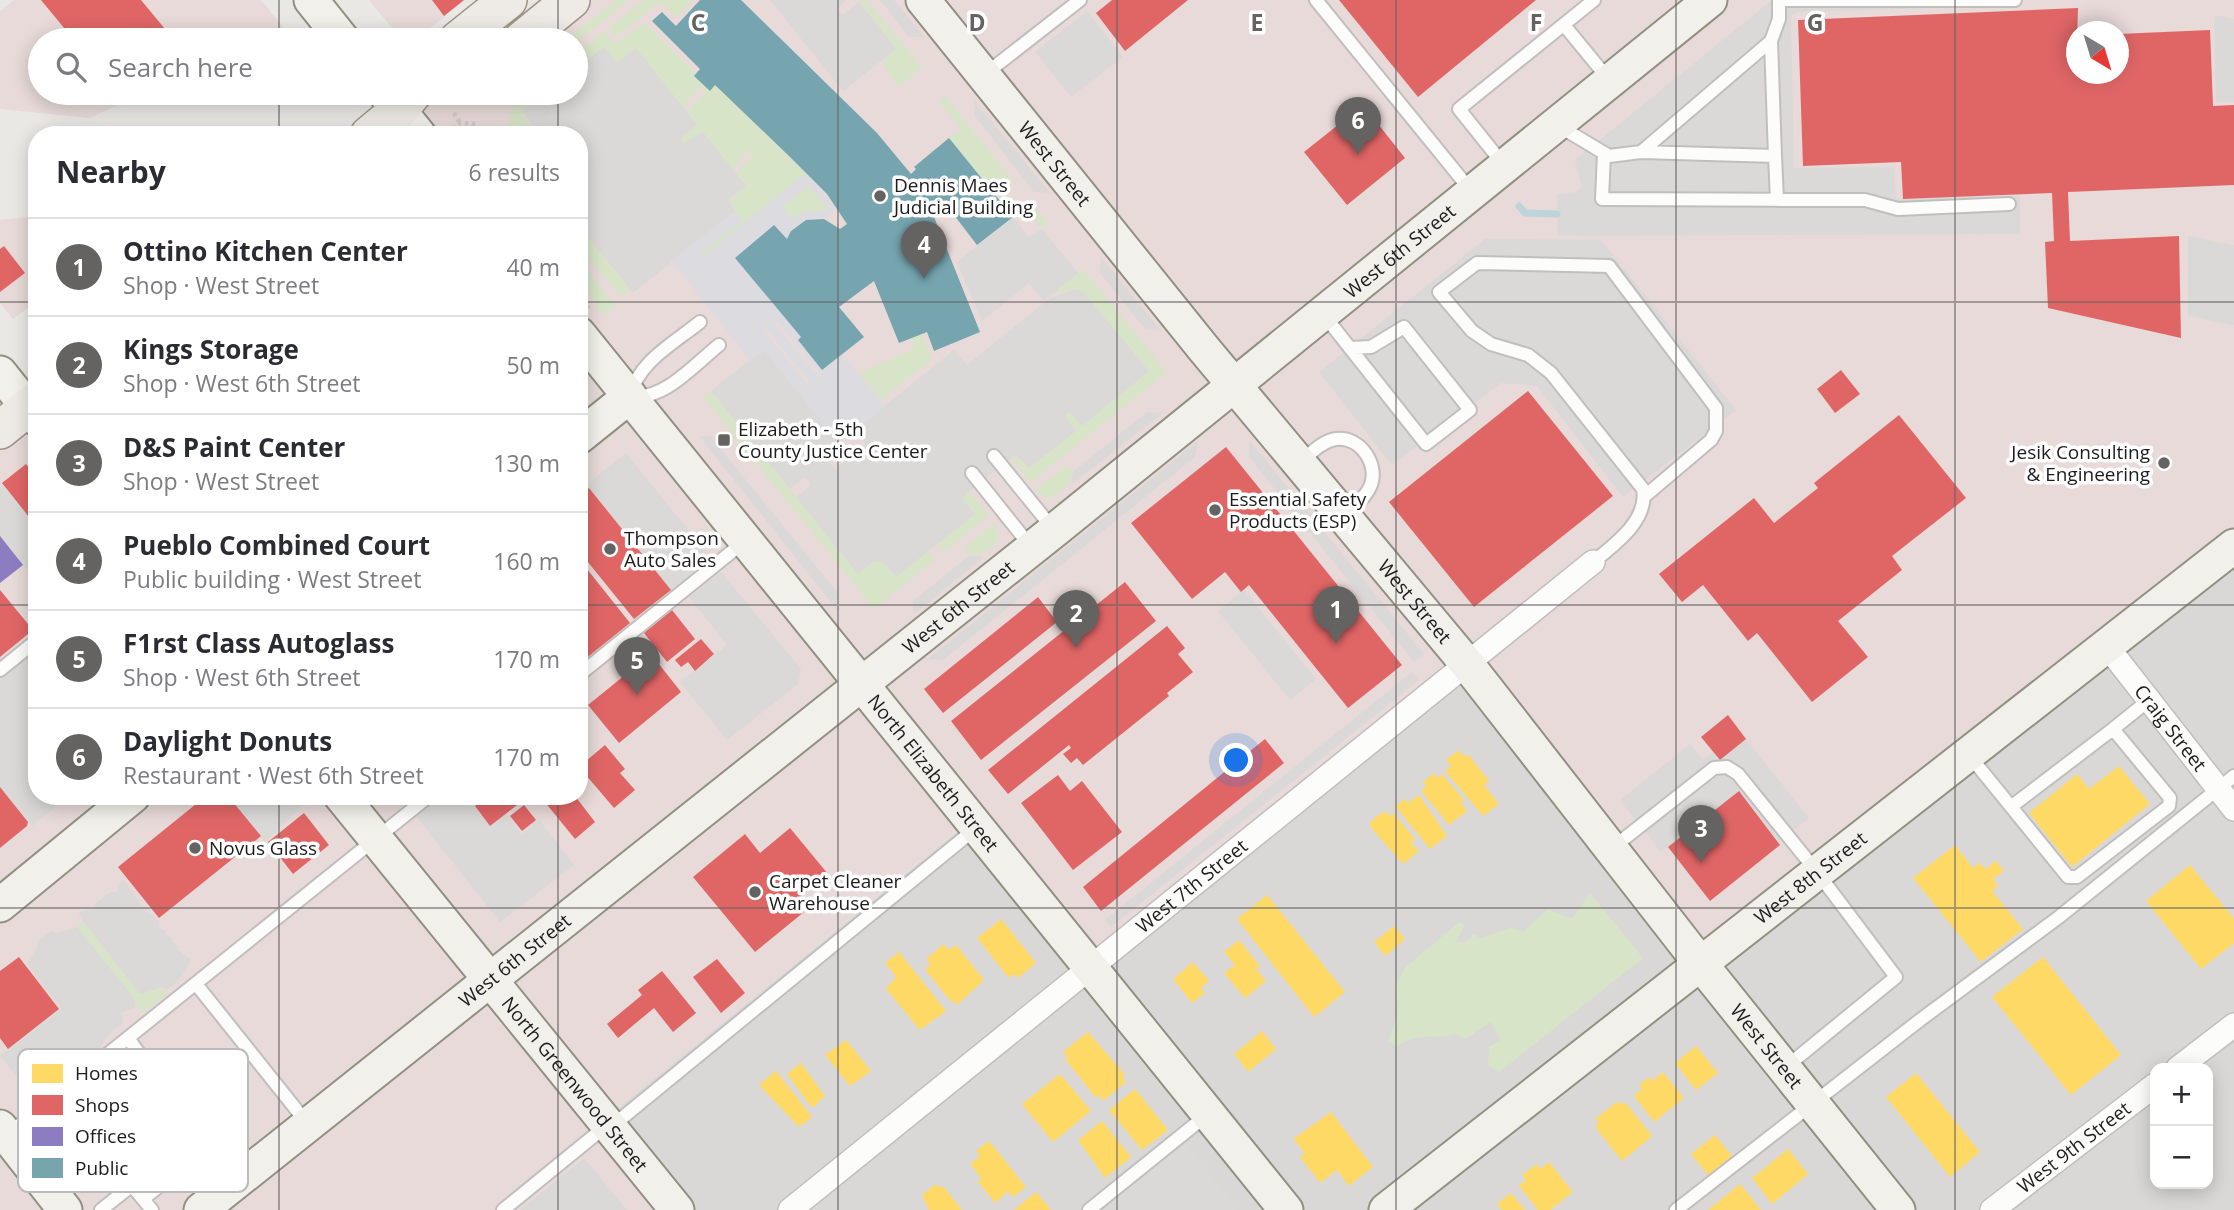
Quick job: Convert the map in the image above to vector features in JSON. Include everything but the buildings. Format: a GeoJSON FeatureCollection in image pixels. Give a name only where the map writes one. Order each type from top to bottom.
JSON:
{"type":"FeatureCollection","features":[{"type":"Feature","properties":{"kind":"main road"},"geometry":{"type":"LineString","coordinates":[[473,28],[508,0]]}},
{"type":"Feature","properties":{"kind":"main road"},"geometry":{"type":"LineString","coordinates":[[537,28],[571,0]]}},
{"type":"Feature","properties":{"kind":"main road"},"geometry":{"type":"LineString","coordinates":[[381,126],[404,108],[451,109]]}},
{"type":"Feature","properties":{"kind":"street"},"geometry":{"type":"LineString","coordinates":[[311,0],[333,28]]}},
{"type":"Feature","properties":{"kind":"street","name":"West Street"},"geometry":{"type":"LineString","coordinates":[[923,0],[1467,664],[1700,963],[1898,1210]]}},
{"type":"Feature","properties":{"kind":"street","name":"West 6th Street"},"geometry":{"type":"LineString","coordinates":[[248,1172],[1043,539],[1610,81],[1699,3]]}},
{"type":"Feature","properties":{"kind":"street","name":"North Elizabeth Street"},"geometry":{"type":"LineString","coordinates":[[588,345],[1286,1210]]}},
{"type":"Feature","properties":{"kind":"street"},"geometry":{"type":"LineString","coordinates":[[0,373],[25,414]]}},
{"type":"Feature","properties":{"kind":"street"},"geometry":{"type":"LineString","coordinates":[[588,430],[630,396]]}},
{"type":"Feature","properties":{"kind":"street","name":"West 8th Street"},"geometry":{"type":"LineString","coordinates":[[1386,1210],[2234,546]]}},
{"type":"Feature","properties":{"kind":"street","name":"West 7th Street"},"geometry":{"type":"LineString","coordinates":[[790,1210],[1467,664],[1595,566]]}},
{"type":"Feature","properties":{"kind":"street","name":"Craig Street"},"geometry":{"type":"LineString","coordinates":[[2106,645],[2149,700],[2226,782],[2234,809]]}},
{"type":"Feature","properties":{"kind":"street"},"geometry":{"type":"LineString","coordinates":[[0,905],[122,805]]}},
{"type":"Feature","properties":{"kind":"street","name":"North Greenwood Street"},"geometry":{"type":"LineString","coordinates":[[348,805],[677,1210]]}},
{"type":"Feature","properties":{"kind":"street"},"geometry":{"type":"LineString","coordinates":[[2185,1063],[2234,1025]]}},
{"type":"Feature","properties":{"kind":"street","name":"West 9th Street"},"geometry":{"type":"LineString","coordinates":[[1992,1210],[2150,1089]]}},
{"type":"Feature","properties":{"kind":"street"},"geometry":{"type":"LineString","coordinates":[[4,1131],[18,1149]]}},
{"type":"Feature","properties":{"kind":"street"},"geometry":{"type":"LineString","coordinates":[[51,1192],[65,1210]]}},
{"type":"Feature","properties":{"kind":"street","name":"West 6th Street"},"geometry":{"type":"LineString","coordinates":[[201,1210],[223,1192]]}},
{"type":"Feature","properties":{"kind":"lane"},"geometry":{"type":"LineString","coordinates":[[984,75],[1080,0]]}},
{"type":"Feature","properties":{"kind":"lane"},"geometry":{"type":"LineString","coordinates":[[1316,0],[1472,192]]}},
{"type":"Feature","properties":{"kind":"lane"},"geometry":{"type":"LineString","coordinates":[[1505,166],[1459,109],[1594,0]]}},
{"type":"Feature","properties":{"kind":"lane"},"geometry":{"type":"LineString","coordinates":[[1777,200],[1771,41],[1779,19],[1781,0],[2015,0]]}},
{"type":"Feature","properties":{"kind":"lane"},"geometry":{"type":"LineString","coordinates":[[1564,24],[1610,81]]}},
{"type":"Feature","properties":{"kind":"lane"},"geometry":{"type":"LineString","coordinates":[[1641,152],[1771,41]]}},
{"type":"Feature","properties":{"kind":"lane"},"geometry":{"type":"LineString","coordinates":[[1556,125],[1609,156],[1641,152],[1775,156]]}},
{"type":"Feature","properties":{"kind":"lane"},"geometry":{"type":"LineString","coordinates":[[1604,153],[1602,199],[1865,200],[1898,209],[2008,204]]}},
{"type":"Feature","properties":{"kind":"lane"},"geometry":{"type":"LineString","coordinates":[[1595,566],[1638,516],[1645,496],[1711,440],[1716,431],[1716,408],[1609,266],[1477,262],[1439,292],[1472,331],[1491,344],[1528,355],[1551,373],[1643,489],[1645,496]]}},
{"type":"Feature","properties":{"kind":"lane"},"geometry":{"type":"LineString","coordinates":[[1322,313],[1426,444],[1469,410],[1404,327],[1371,348],[1350,348]]}},
{"type":"Feature","properties":{"kind":"lane"},"geometry":{"type":"LineString","coordinates":[[700,322],[648,363],[635,379],[630,396],[642,397],[658,392],[719,345]]}},
{"type":"Feature","properties":{"kind":"lane"},"geometry":{"type":"LineString","coordinates":[[1300,463],[1324,443],[1336,439],[1352,441],[1359,446],[1372,463],[1373,474],[1364,496],[1344,516]]}},
{"type":"Feature","properties":{"kind":"lane"},"geometry":{"type":"LineString","coordinates":[[994,456],[1043,539]]}},
{"type":"Feature","properties":{"kind":"lane"},"geometry":{"type":"LineString","coordinates":[[972,473],[1043,539]]}},
{"type":"Feature","properties":{"kind":"lane"},"geometry":{"type":"LineString","coordinates":[[588,668],[746,541]]}},
{"type":"Feature","properties":{"kind":"lane"},"geometry":{"type":"LineString","coordinates":[[0,670],[28,647]]}},
{"type":"Feature","properties":{"kind":"lane"},"geometry":{"type":"LineString","coordinates":[[2012,806],[2149,700]]}},
{"type":"Feature","properties":{"kind":"lane"},"geometry":{"type":"LineString","coordinates":[[1968,754],[2068,877],[2077,877],[2169,806],[2170,798],[2113,729]]}},
{"type":"Feature","properties":{"kind":"lane"},"geometry":{"type":"LineString","coordinates":[[1611,849],[1714,768],[1727,767],[1738,775],[1817,872],[1896,977],[1785,1069]]}},
{"type":"Feature","properties":{"kind":"lane"},"geometry":{"type":"LineString","coordinates":[[1676,1210],[2059,917],[2226,782]]}},
{"type":"Feature","properties":{"kind":"lane"},"geometry":{"type":"LineString","coordinates":[[114,1049],[418,805]]}},
{"type":"Feature","properties":{"kind":"lane"},"geometry":{"type":"LineString","coordinates":[[503,1210],[978,826]]}},
{"type":"Feature","properties":{"kind":"lane"},"geometry":{"type":"LineString","coordinates":[[196,984],[309,1125]]}},
{"type":"Feature","properties":{"kind":"lane"},"geometry":{"type":"LineString","coordinates":[[128,1038],[136,1049]]}},
{"type":"Feature","properties":{"kind":"lane"},"geometry":{"type":"LineString","coordinates":[[1089,1210],[1209,1113]]}},
{"type":"Feature","properties":{"kind":"lane"},"geometry":{"type":"LineString","coordinates":[[101,1210],[124,1192]]}},
{"type":"Feature","properties":{"kind":"lane"},"geometry":{"type":"LineString","coordinates":[[137,1192],[152,1210]]}},
{"type":"Feature","properties":{"kind":"lane"},"geometry":{"type":"LineString","coordinates":[[143,1199],[152,1192]]}},
{"type":"Feature","properties":{"kind":"path"},"geometry":{"type":"LineString","coordinates":[[451,109],[476,124]]}},
{"type":"Feature","properties":{"kind":"shaded area"},"geometry":{"type":"Polygon","coordinates":[[[14,0],[261,0],[284,28],[28,28],[28,105],[120,105],[89,118],[0,109],[0,11],[14,0]]]}},
{"type":"Feature","properties":{"kind":"shaded area"},"geometry":{"type":"Polygon","coordinates":[[[369,0],[465,0],[430,28],[392,28],[369,0]]]}},
{"type":"Feature","properties":{"kind":"shaded area"},"geometry":{"type":"Polygon","coordinates":[[[538,0],[2234,0],[2234,545],[1700,963],[1467,664],[1092,967],[971,819],[605,1119],[677,1210],[0,1210],[0,430],[28,407],[28,805],[588,805],[588,126],[380,126],[406,105],[588,105],[588,28],[503,28],[538,0]]]}},
{"type":"Feature","properties":{"kind":"shaded area"},"geometry":{"type":"Polygon","coordinates":[[[770,0],[846,0],[837,9],[843,15],[859,2],[896,49],[843,91],[770,0]]]}},
{"type":"Feature","properties":{"kind":"shaded area"},"geometry":{"type":"Polygon","coordinates":[[[880,0],[894,0],[925,38],[908,36],[880,0]]]}},
{"type":"Feature","properties":{"kind":"shaded area"},"geometry":{"type":"Polygon","coordinates":[[[1772,0],[1939,0],[1936,8],[1797,12],[1791,16],[1794,168],[1894,167],[1896,199],[2020,196],[2020,234],[1558,236],[1557,195],[1576,192],[1582,187],[1575,160],[1772,0]]]}},
{"type":"Feature","properties":{"kind":"shaded area"},"geometry":{"type":"Polygon","coordinates":[[[1087,11],[1123,57],[1071,97],[1035,52],[1087,11]]]}},
{"type":"Feature","properties":{"kind":"shaded area"},"geometry":{"type":"Polygon","coordinates":[[[2214,15],[2234,19],[2234,102],[2216,102],[2214,15]]]}},
{"type":"Feature","properties":{"kind":"shaded area"},"geometry":{"type":"Polygon","coordinates":[[[604,47],[617,63],[636,48],[697,125],[681,138],[683,144],[703,132],[746,186],[728,200],[735,211],[633,293],[588,236],[588,126],[533,126],[522,111],[530,105],[588,105],[588,60],[604,47]]]}},
{"type":"Feature","properties":{"kind":"shaded area"},"geometry":{"type":"Polygon","coordinates":[[[974,100],[1050,193],[1034,192],[975,116],[974,100]]]}},
{"type":"Feature","properties":{"kind":"shaded area"},"geometry":{"type":"Polygon","coordinates":[[[806,173],[837,209],[824,219],[815,218],[798,224],[787,239],[736,258],[801,337],[798,340],[822,370],[842,355],[885,406],[839,443],[764,350],[750,360],[671,261],[735,211],[743,220],[702,252],[704,255],[806,173]],[[808,186],[782,207],[792,218],[806,211],[824,211],[828,207],[808,186]],[[778,322],[775,324],[820,379],[822,376],[778,322]],[[766,328],[763,330],[810,387],[812,385],[766,328]]]}},
{"type":"Feature","properties":{"kind":"shaded area"},"geometry":{"type":"Polygon","coordinates":[[[28,217],[28,308],[13,319],[0,303],[0,220],[28,217]]]}},
{"type":"Feature","properties":{"kind":"shaded area"},"geometry":{"type":"Polygon","coordinates":[[[1013,217],[1029,237],[1042,229],[1078,273],[1044,301],[1029,283],[982,321],[957,262],[1013,217]]]}},
{"type":"Feature","properties":{"kind":"shaded area"},"geometry":{"type":"Polygon","coordinates":[[[2188,236],[2234,245],[2234,325],[2188,316],[2188,236]]]}},
{"type":"Feature","properties":{"kind":"shaded area"},"geometry":{"type":"Polygon","coordinates":[[[1485,239],[1601,240],[1736,410],[1623,497],[1537,386],[1501,383],[1392,465],[1319,372],[1485,239]]]}},
{"type":"Feature","properties":{"kind":"shaded area"},"geometry":{"type":"Polygon","coordinates":[[[1101,257],[1161,331],[1144,328],[1100,273],[1101,257]]]}},
{"type":"Feature","properties":{"kind":"shaded area"},"geometry":{"type":"Polygon","coordinates":[[[1075,289],[1084,293],[1149,371],[1082,426],[1071,413],[1067,413],[1065,417],[1076,431],[1029,468],[1016,455],[966,494],[964,501],[975,514],[896,577],[883,562],[874,561],[858,574],[796,497],[810,486],[809,480],[803,478],[790,489],[711,391],[763,349],[843,448],[830,459],[831,465],[836,469],[866,445],[856,429],[954,350],[967,365],[1049,299],[1075,289]]]}},
{"type":"Feature","properties":{"kind":"shaded area"},"geometry":{"type":"Polygon","coordinates":[[[1147,412],[1163,413],[1071,485],[1073,472],[1147,412]]]}},
{"type":"Feature","properties":{"kind":"shaded area"},"geometry":{"type":"Polygon","coordinates":[[[699,436],[710,436],[839,594],[840,610],[838,611],[699,436]]]}},
{"type":"Feature","properties":{"kind":"shaded area"},"geometry":{"type":"Polygon","coordinates":[[[1198,441],[1195,457],[943,660],[928,659],[1198,441]]]}},
{"type":"Feature","properties":{"kind":"shaded area"},"geometry":{"type":"Polygon","coordinates":[[[1250,441],[1424,654],[1414,662],[1249,457],[1250,441]]]}},
{"type":"Feature","properties":{"kind":"shaded area"},"geometry":{"type":"Polygon","coordinates":[[[626,453],[711,558],[671,590],[588,487],[588,483],[626,453]]]}},
{"type":"Feature","properties":{"kind":"shaded area"},"geometry":{"type":"Polygon","coordinates":[[[4,486],[28,516],[28,571],[0,536],[0,489],[4,486]]]}},
{"type":"Feature","properties":{"kind":"shaded area"},"geometry":{"type":"Polygon","coordinates":[[[2234,548],[2234,1210],[677,1210],[605,1119],[972,819],[1467,664],[2234,548]]]}},
{"type":"Feature","properties":{"kind":"shaded area"},"geometry":{"type":"Polygon","coordinates":[[[970,555],[984,557],[913,615],[913,601],[970,555]]]}},
{"type":"Feature","properties":{"kind":"shaded area"},"geometry":{"type":"Polygon","coordinates":[[[721,572],[801,669],[798,684],[727,740],[680,682],[727,645],[689,597],[721,572]]]}},
{"type":"Feature","properties":{"kind":"shaded area"},"geometry":{"type":"Polygon","coordinates":[[[1244,590],[1316,679],[1290,700],[1218,611],[1244,590]]]}},
{"type":"Feature","properties":{"kind":"shaded area"},"geometry":{"type":"Polygon","coordinates":[[[28,655],[28,805],[58,805],[32,826],[0,787],[0,678],[28,655]]]}},
{"type":"Feature","properties":{"kind":"shaded area"},"geometry":{"type":"Polygon","coordinates":[[[1412,672],[1419,680],[1111,927],[1105,920],[1412,672]]]}},
{"type":"Feature","properties":{"kind":"shaded area"},"geometry":{"type":"Polygon","coordinates":[[[1746,739],[1809,818],[1779,842],[1739,791],[1661,852],[1620,800],[1690,744],[1703,760],[1713,752],[1720,760],[1746,739]]]}},
{"type":"Feature","properties":{"kind":"shaded area"},"geometry":{"type":"Polygon","coordinates":[[[235,805],[301,805],[302,806],[265,842],[235,805]]]}},
{"type":"Feature","properties":{"kind":"shaded area"},"geometry":{"type":"Polygon","coordinates":[[[430,805],[476,805],[490,826],[506,814],[522,834],[539,820],[574,865],[500,922],[416,816],[430,805]]]}},
{"type":"Feature","properties":{"kind":"shaded area"},"geometry":{"type":"Polygon","coordinates":[[[122,880],[129,884],[128,888],[135,892],[133,896],[141,900],[139,903],[147,908],[146,911],[160,922],[158,927],[166,931],[164,934],[172,938],[171,941],[178,946],[177,949],[191,960],[181,978],[167,990],[162,987],[140,994],[80,917],[79,912],[94,909],[95,904],[110,892],[116,892],[122,880]]]}},
{"type":"Feature","properties":{"kind":"shaded area"},"geometry":{"type":"Polygon","coordinates":[[[77,927],[133,997],[136,1007],[120,1013],[124,1022],[108,1035],[99,1049],[18,1049],[18,1078],[0,1056],[61,1009],[27,964],[38,946],[37,941],[51,931],[57,933],[77,927]]]}},
{"type":"Feature","properties":{"kind":"shaded area"},"geometry":{"type":"Polygon","coordinates":[[[1185,1144],[1238,1210],[1119,1210],[1112,1201],[1185,1144]]]}},
{"type":"Feature","properties":{"kind":"shaded area"},"geometry":{"type":"Polygon","coordinates":[[[584,1158],[627,1210],[520,1210],[584,1158]]]}},
{"type":"Feature","properties":{"kind":"green space"},"geometry":{"type":"Polygon","coordinates":[[[616,0],[629,0],[588,33],[588,28],[581,28],[616,0]]]}},
{"type":"Feature","properties":{"kind":"green space"},"geometry":{"type":"Polygon","coordinates":[[[643,0],[693,0],[676,18],[660,2],[616,37],[609,28],[643,0]]]}},
{"type":"Feature","properties":{"kind":"green space"},"geometry":{"type":"Polygon","coordinates":[[[859,0],[867,0],[922,68],[902,85],[897,85],[882,63],[896,48],[859,0]]]}},
{"type":"Feature","properties":{"kind":"green space"},"geometry":{"type":"Polygon","coordinates":[[[645,23],[710,90],[715,85],[806,173],[704,256],[701,253],[735,211],[728,202],[746,186],[736,173],[752,156],[753,151],[746,152],[733,170],[703,132],[683,144],[681,138],[697,125],[687,112],[707,90],[701,87],[698,89],[684,109],[636,49],[617,63],[604,47],[588,60],[588,44],[605,31],[615,44],[645,23]]]}},
{"type":"Feature","properties":{"kind":"green space"},"geometry":{"type":"Polygon","coordinates":[[[945,96],[1014,182],[996,196],[949,138],[961,129],[939,101],[945,96]]]}},
{"type":"Feature","properties":{"kind":"green space"},"geometry":{"type":"Polygon","coordinates":[[[517,105],[530,105],[522,111],[531,126],[509,126],[511,112],[517,105]]]}},
{"type":"Feature","properties":{"kind":"green space"},"geometry":{"type":"Polygon","coordinates":[[[808,186],[828,208],[824,211],[806,211],[792,218],[782,207],[808,186]]]}},
{"type":"Feature","properties":{"kind":"green space"},"geometry":{"type":"Polygon","coordinates":[[[1029,200],[1048,224],[1042,229],[1025,209],[1013,217],[1010,214],[1029,200]]]}},
{"type":"Feature","properties":{"kind":"green space"},"geometry":{"type":"Polygon","coordinates":[[[588,236],[630,290],[621,297],[588,256],[588,236]]]}},
{"type":"Feature","properties":{"kind":"green space"},"geometry":{"type":"Polygon","coordinates":[[[1083,269],[1167,372],[1030,483],[1012,458],[1019,456],[1028,468],[1076,431],[1065,417],[1067,413],[1071,413],[1082,426],[1149,371],[1084,293],[1075,289],[1053,294],[1083,269]]]}},
{"type":"Feature","properties":{"kind":"green space"},"geometry":{"type":"Polygon","coordinates":[[[588,271],[616,306],[603,315],[588,292],[588,271]]]}},
{"type":"Feature","properties":{"kind":"green space"},"geometry":{"type":"Polygon","coordinates":[[[922,334],[932,359],[881,400],[859,373],[914,349],[911,337],[922,334]]]}},
{"type":"Feature","properties":{"kind":"green space"},"geometry":{"type":"Polygon","coordinates":[[[711,391],[858,574],[874,561],[883,562],[896,576],[927,551],[935,560],[874,609],[703,397],[711,391]]]}},
{"type":"Feature","properties":{"kind":"green space"},"geometry":{"type":"Polygon","coordinates":[[[1067,465],[1072,471],[1069,485],[1052,498],[1044,498],[1035,490],[1067,465]]]}},
{"type":"Feature","properties":{"kind":"green space"},"geometry":{"type":"Polygon","coordinates":[[[970,493],[989,515],[943,553],[937,545],[974,514],[964,501],[964,496],[970,493]]]}},
{"type":"Feature","properties":{"kind":"green space"},"geometry":{"type":"Polygon","coordinates":[[[995,523],[999,535],[995,544],[980,554],[970,555],[964,547],[995,523]]]}},
{"type":"Feature","properties":{"kind":"green space"},"geometry":{"type":"Polygon","coordinates":[[[1590,893],[1643,958],[1499,1072],[1488,1065],[1489,1047],[1500,1040],[1491,1022],[1465,1039],[1457,1034],[1426,1037],[1411,1039],[1397,1046],[1388,1041],[1398,1013],[1395,986],[1405,968],[1459,922],[1465,925],[1456,942],[1466,942],[1474,934],[1480,938],[1510,928],[1524,931],[1548,909],[1572,919],[1590,893]]]}},
{"type":"Feature","properties":{"kind":"green space"},"geometry":{"type":"Polygon","coordinates":[[[84,922],[140,994],[160,987],[167,994],[143,1013],[77,927],[84,922]]]}},
{"type":"Feature","properties":{"kind":"waterway"},"geometry":{"type":"LineString","coordinates":[[1519,206],[1525,213],[1557,214]]}},
{"type":"Feature","properties":{"kind":"place","name":"Daylight Donuts"},"geometry":{"type":"Point","coordinates":[1358,155]}},
{"type":"Feature","properties":{"kind":"place","name":"Dennis Maes Judicial Building"},"geometry":{"type":"Point","coordinates":[880,196]}},
{"type":"Feature","properties":{"kind":"place","name":"Pueblo Combined Court"},"geometry":{"type":"Point","coordinates":[924,279]}},
{"type":"Feature","properties":{"kind":"place","name":"Elizabeth - 5th County Justice Center"},"geometry":{"type":"Point","coordinates":[724,440]}},
{"type":"Feature","properties":{"kind":"place","name":"Jesik Consulting & Engineering"},"geometry":{"type":"Point","coordinates":[2164,463]}},
{"type":"Feature","properties":{"kind":"place","name":"Essential Safety Products (ESP)"},"geometry":{"type":"Point","coordinates":[1215,510]}},
{"type":"Feature","properties":{"kind":"place","name":"Thompson Auto Sales"},"geometry":{"type":"Point","coordinates":[610,549]}},
{"type":"Feature","properties":{"kind":"place","name":"Ottino Kitchen Center"},"geometry":{"type":"Point","coordinates":[1336,644]}},
{"type":"Feature","properties":{"kind":"place","name":"Kings Storage"},"geometry":{"type":"Point","coordinates":[1076,648]}},
{"type":"Feature","properties":{"kind":"place","name":"F1rst Class Autoglass"},"geometry":{"type":"Point","coordinates":[637,695]}},
{"type":"Feature","properties":{"kind":"place","name":"Novus Glass"},"geometry":{"type":"Point","coordinates":[195,848]}},
{"type":"Feature","properties":{"kind":"place","name":"D&S Paint Center"},"geometry":{"type":"Point","coordinates":[1701,863]}},
{"type":"Feature","properties":{"kind":"place","name":"Carpet Cleaner Warehouse"},"geometry":{"type":"Point","coordinates":[755,892]}}]}
